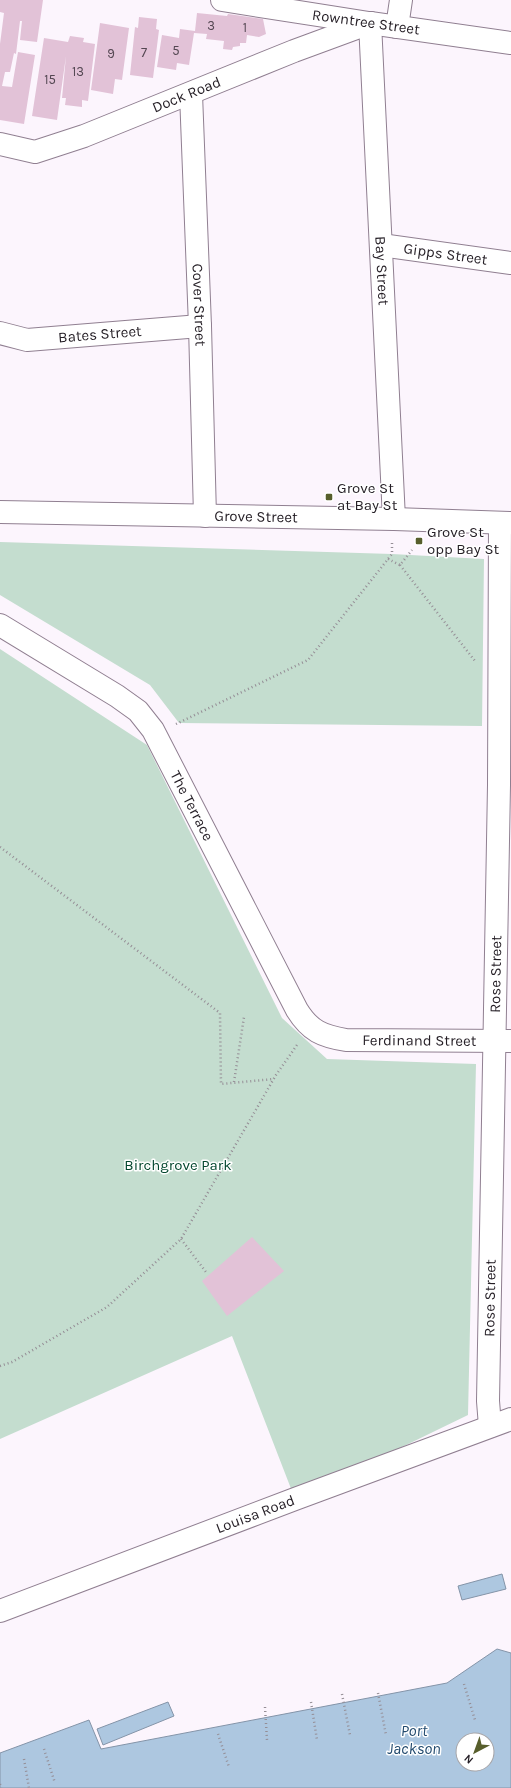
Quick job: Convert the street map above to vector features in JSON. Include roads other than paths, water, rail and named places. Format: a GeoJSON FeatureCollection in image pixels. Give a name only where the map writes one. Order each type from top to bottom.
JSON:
{"type":"FeatureCollection","features":[{"type":"Feature","properties":{"kind":"street","name":"Rowntree Street"},"geometry":{"type":"LineString","coordinates":[[222,0],[370,23],[511,42]]}},
{"type":"Feature","properties":{"kind":"street"},"geometry":{"type":"LineString","coordinates":[[397,26],[400,0]]}},
{"type":"Feature","properties":{"kind":"street"},"geometry":{"type":"LineString","coordinates":[[294,51],[302,29],[302,19],[299,12]]}},
{"type":"Feature","properties":{"kind":"street","name":"Dock Road"},"geometry":{"type":"LineString","coordinates":[[0,144],[35,152],[84,136],[191,94],[294,51],[370,23]]}},
{"type":"Feature","properties":{"kind":"street","name":"Bay Street"},"geometry":{"type":"LineString","coordinates":[[370,23],[394,519]]}},
{"type":"Feature","properties":{"kind":"street","name":"Cover Street"},"geometry":{"type":"LineString","coordinates":[[191,94],[200,326],[205,516]]}},
{"type":"Feature","properties":{"kind":"street","name":"Gipps Street"},"geometry":{"type":"LineString","coordinates":[[381,245],[511,264]]}},
{"type":"Feature","properties":{"kind":"street","name":"Bates Street"},"geometry":{"type":"LineString","coordinates":[[0,334],[27,340],[200,326]]}},
{"type":"Feature","properties":{"kind":"street","name":"Grove Street"},"geometry":{"type":"LineString","coordinates":[[0,512],[394,519],[505,523]]}},
{"type":"Feature","properties":{"kind":"street","name":"Rose Street"},"geometry":{"type":"LineString","coordinates":[[490,1426],[488,1401],[502,1041],[499,785],[505,523]]}},
{"type":"Feature","properties":{"kind":"street","name":"The Terrace"},"geometry":{"type":"LineString","coordinates":[[0,625],[117,696],[138,711],[152,730],[297,1010],[319,1032]]}},
{"type":"Feature","properties":{"kind":"street","name":"Ferdinand Street"},"geometry":{"type":"LineString","coordinates":[[319,1032],[346,1040],[502,1041]]}},
{"type":"Feature","properties":{"kind":"street","name":"Louisa Road"},"geometry":{"type":"LineString","coordinates":[[0,1611],[511,1419]]}},
{"type":"Feature","properties":{"kind":"water"},"geometry":{"type":"Polygon","coordinates":[[[502,1574],[506,1589],[462,1600],[458,1586],[502,1574]]]}},
{"type":"Feature","properties":{"kind":"water","name":"Port Jackson"},"geometry":{"type":"Polygon","coordinates":[[[497,1649],[511,1653],[511,1788],[0,1788],[0,1753],[89,1720],[101,1749],[447,1683],[497,1649]]]}},
{"type":"Feature","properties":{"kind":"water"},"geometry":{"type":"Polygon","coordinates":[[[168,1702],[174,1716],[103,1745],[97,1729],[168,1702]]]}},
{"type":"Feature","properties":{"kind":"place","name":"Grove St at Bay St"},"geometry":{"type":"Point","coordinates":[329,497]}},
{"type":"Feature","properties":{"kind":"place","name":"Grove St opp Bay St"},"geometry":{"type":"Point","coordinates":[419,541]}},
{"type":"Feature","properties":{"kind":"park label","name":"Birchgrove Park"},"geometry":{"type":"Point","coordinates":[178,1165]}}]}
